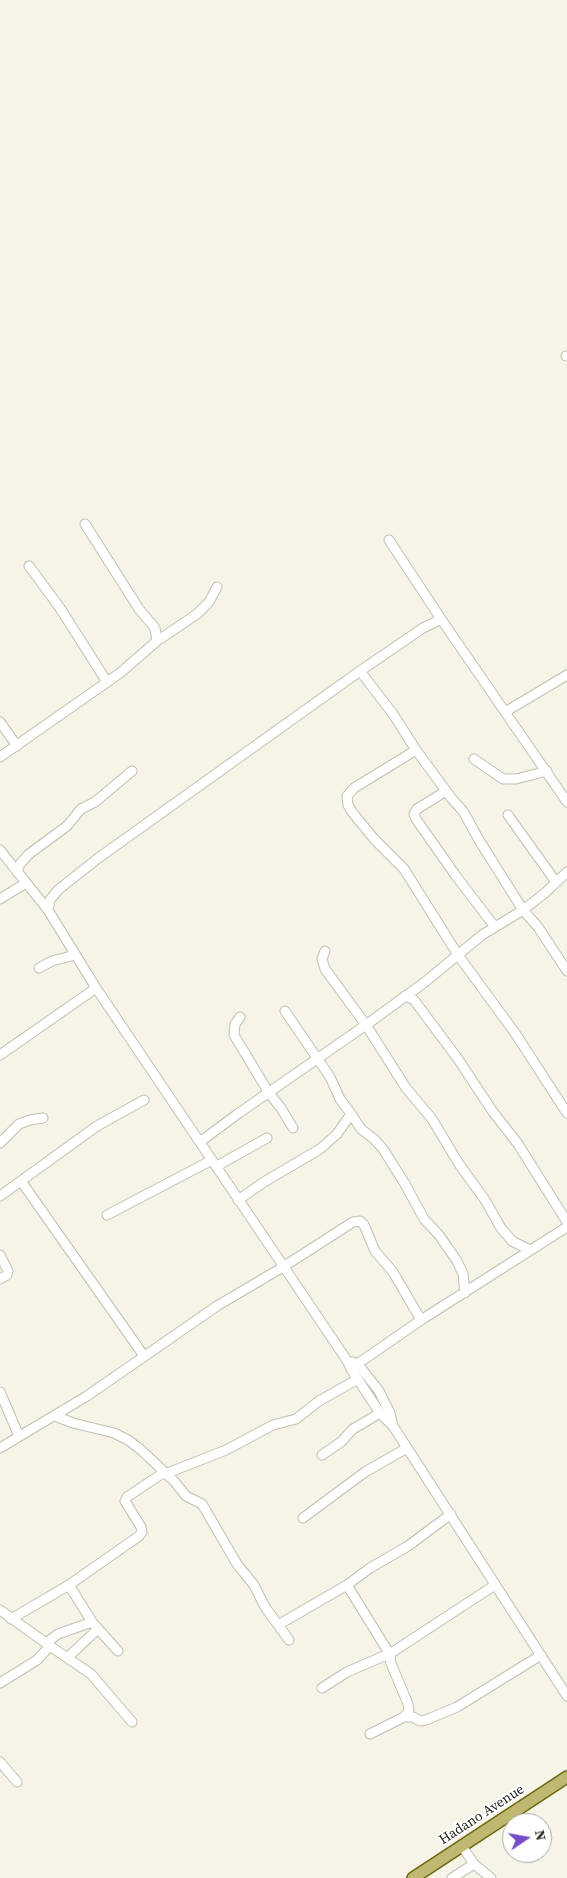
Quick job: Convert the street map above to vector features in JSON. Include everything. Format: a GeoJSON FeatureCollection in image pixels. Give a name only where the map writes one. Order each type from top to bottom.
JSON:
{"type":"FeatureCollection","features":[{"type":"Feature","properties":{"kind":"main road","name":"Hadano Avenue"},"geometry":{"type":"LineString","coordinates":[[413,1878],[567,1777]]}},
{"type":"Feature","properties":{"kind":"street"},"geometry":{"type":"LineString","coordinates":[[85,524],[139,609],[155,628],[157,641]]}},
{"type":"Feature","properties":{"kind":"street"},"geometry":{"type":"LineString","coordinates":[[389,540],[505,712],[547,771],[563,789],[567,802]]}},
{"type":"Feature","properties":{"kind":"street"},"geometry":{"type":"LineString","coordinates":[[29,566],[60,608],[106,682]]}},
{"type":"Feature","properties":{"kind":"street"},"geometry":{"type":"LineString","coordinates":[[0,757],[120,673],[157,641],[202,609],[217,587]]}},
{"type":"Feature","properties":{"kind":"street"},"geometry":{"type":"LineString","coordinates":[[46,901],[97,859],[360,671],[423,628],[441,619]]}},
{"type":"Feature","properties":{"kind":"street"},"geometry":{"type":"LineString","coordinates":[[360,671],[397,719],[416,750],[446,791],[463,811],[523,910],[538,927],[567,971]]}},
{"type":"Feature","properties":{"kind":"street"},"geometry":{"type":"LineString","coordinates":[[505,712],[567,675]]}},
{"type":"Feature","properties":{"kind":"street"},"geometry":{"type":"LineString","coordinates":[[0,722],[17,746]]}},
{"type":"Feature","properties":{"kind":"street"},"geometry":{"type":"LineString","coordinates":[[416,750],[354,788],[347,796],[348,805],[375,840],[404,869],[567,1113]]}},
{"type":"Feature","properties":{"kind":"street"},"geometry":{"type":"LineString","coordinates":[[474,759],[503,779],[516,779],[547,771]]}},
{"type":"Feature","properties":{"kind":"street"},"geometry":{"type":"LineString","coordinates":[[16,872],[29,854],[67,826],[81,809],[95,802],[132,771]]}},
{"type":"Feature","properties":{"kind":"street"},"geometry":{"type":"LineString","coordinates":[[446,791],[416,809],[414,814],[456,876],[495,927]]}},
{"type":"Feature","properties":{"kind":"street"},"geometry":{"type":"LineString","coordinates":[[508,815],[556,882]]}},
{"type":"Feature","properties":{"kind":"street"},"geometry":{"type":"LineString","coordinates":[[0,850],[3,862],[46,901],[48,910],[96,988],[201,1141],[283,1267],[352,1365],[358,1379],[380,1414],[393,1426],[567,1696]]}},
{"type":"Feature","properties":{"kind":"street"},"geometry":{"type":"LineString","coordinates":[[201,1141],[239,1112],[269,1093],[462,956],[482,935],[523,910],[567,872]]}},
{"type":"Feature","properties":{"kind":"street"},"geometry":{"type":"LineString","coordinates":[[0,899],[26,883]]}},
{"type":"Feature","properties":{"kind":"street"},"geometry":{"type":"LineString","coordinates":[[325,952],[322,960],[325,969],[366,1025],[406,1088],[432,1119],[501,1228],[512,1241],[530,1250]]}},
{"type":"Feature","properties":{"kind":"street"},"geometry":{"type":"LineString","coordinates":[[39,968],[52,961],[75,955]]}},
{"type":"Feature","properties":{"kind":"street"},"geometry":{"type":"LineString","coordinates":[[0,1055],[96,988]]}},
{"type":"Feature","properties":{"kind":"street"},"geometry":{"type":"LineString","coordinates":[[414,1000],[416,988]]}},
{"type":"Feature","properties":{"kind":"street"},"geometry":{"type":"LineString","coordinates":[[405,996],[414,1000],[458,1058],[493,1112],[518,1144],[567,1222]]}},
{"type":"Feature","properties":{"kind":"street"},"geometry":{"type":"LineString","coordinates":[[285,1011],[330,1077],[340,1099],[361,1129],[374,1138],[382,1149],[405,1184],[424,1219],[439,1235],[457,1261],[463,1274],[465,1293]]}},
{"type":"Feature","properties":{"kind":"street"},"geometry":{"type":"LineString","coordinates":[[240,1017],[235,1024],[234,1035],[269,1093],[284,1112],[293,1128]]}},
{"type":"Feature","properties":{"kind":"street"},"geometry":{"type":"LineString","coordinates":[[0,1196],[97,1126],[144,1100]]}},
{"type":"Feature","properties":{"kind":"street"},"geometry":{"type":"LineString","coordinates":[[238,1200],[264,1182],[320,1149],[337,1134],[351,1114]]}},
{"type":"Feature","properties":{"kind":"street"},"geometry":{"type":"LineString","coordinates":[[0,1143],[19,1124],[42,1118]]}},
{"type":"Feature","properties":{"kind":"street"},"geometry":{"type":"LineString","coordinates":[[108,1214],[267,1138]]}},
{"type":"Feature","properties":{"kind":"street"},"geometry":{"type":"LineString","coordinates":[[21,1181],[144,1356]]}},
{"type":"Feature","properties":{"kind":"street"},"geometry":{"type":"LineString","coordinates":[[0,1448],[87,1396],[217,1306],[283,1267],[347,1225],[360,1221],[364,1225],[376,1251],[393,1272],[421,1320]]}},
{"type":"Feature","properties":{"kind":"street"},"geometry":{"type":"LineString","coordinates":[[352,1365],[567,1227]]}},
{"type":"Feature","properties":{"kind":"street"},"geometry":{"type":"LineString","coordinates":[[0,1255],[8,1270],[7,1275],[0,1279]]}},
{"type":"Feature","properties":{"kind":"street"},"geometry":{"type":"LineString","coordinates":[[352,1365],[368,1376],[379,1391],[390,1413],[393,1426]]}},
{"type":"Feature","properties":{"kind":"street"},"geometry":{"type":"LineString","coordinates":[[11,1618],[69,1586],[139,1536],[142,1532],[141,1527],[125,1501],[127,1497],[164,1474],[226,1450],[273,1425],[296,1419],[319,1401],[358,1379]]}},
{"type":"Feature","properties":{"kind":"street"},"geometry":{"type":"LineString","coordinates":[[0,1393],[19,1436]]}},
{"type":"Feature","properties":{"kind":"street"},"geometry":{"type":"LineString","coordinates":[[322,1456],[341,1442],[353,1429],[380,1414]]}},
{"type":"Feature","properties":{"kind":"street"},"geometry":{"type":"LineString","coordinates":[[55,1416],[72,1423],[114,1432],[140,1449],[189,1499],[202,1504],[237,1564],[254,1585],[265,1607],[289,1640]]}},
{"type":"Feature","properties":{"kind":"street"},"geometry":{"type":"LineString","coordinates":[[303,1518],[365,1472],[407,1448]]}},
{"type":"Feature","properties":{"kind":"street"},"geometry":{"type":"LineString","coordinates":[[278,1625],[347,1585],[370,1568],[408,1546],[451,1514]]}},
{"type":"Feature","properties":{"kind":"street"},"geometry":{"type":"LineString","coordinates":[[347,1585],[390,1653],[390,1661],[409,1714],[417,1720],[426,1720],[457,1708],[540,1655]]}},
{"type":"Feature","properties":{"kind":"street"},"geometry":{"type":"LineString","coordinates":[[322,1688],[347,1672],[390,1653],[495,1585]]}},
{"type":"Feature","properties":{"kind":"street"},"geometry":{"type":"LineString","coordinates":[[69,1586],[95,1626],[118,1652]]}},
{"type":"Feature","properties":{"kind":"street"},"geometry":{"type":"LineString","coordinates":[[0,1610],[91,1674],[132,1722]]}},
{"type":"Feature","properties":{"kind":"street"},"geometry":{"type":"LineString","coordinates":[[0,1683],[37,1660],[58,1634],[95,1626]]}},
{"type":"Feature","properties":{"kind":"street"},"geometry":{"type":"LineString","coordinates":[[67,1658],[95,1626]]}},
{"type":"Feature","properties":{"kind":"street"},"geometry":{"type":"LineString","coordinates":[[370,1734],[409,1714]]}},
{"type":"Feature","properties":{"kind":"street"},"geometry":{"type":"LineString","coordinates":[[0,1762],[17,1782]]}},
{"type":"Feature","properties":{"kind":"street"},"geometry":{"type":"LineString","coordinates":[[462,1846],[474,1864],[491,1878]]}},
{"type":"Feature","properties":{"kind":"street"},"geometry":{"type":"LineString","coordinates":[[452,1878],[474,1864]]}}]}
